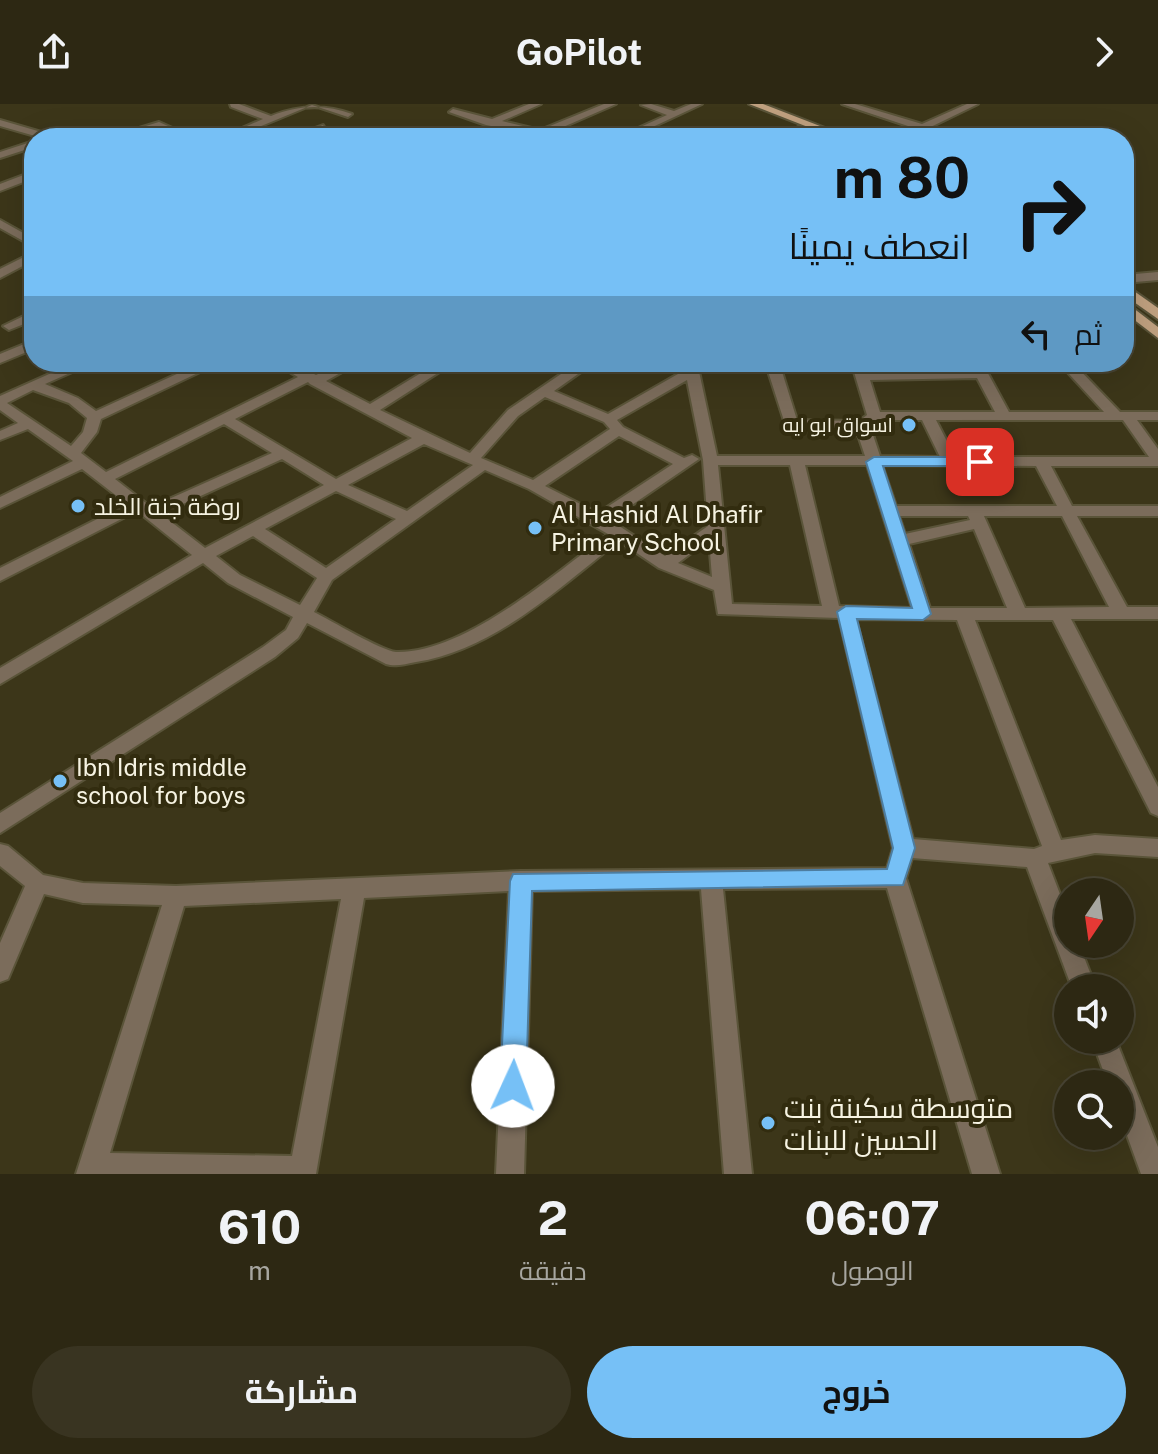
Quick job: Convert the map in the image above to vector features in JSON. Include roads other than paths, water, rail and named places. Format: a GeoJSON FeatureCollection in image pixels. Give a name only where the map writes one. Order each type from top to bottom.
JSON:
{"type":"FeatureCollection","features":[{"type":"Feature","properties":{"kind":"main road"},"geometry":{"type":"LineString","coordinates":[[750,106],[803,128]]}},
{"type":"Feature","properties":{"kind":"main road"},"geometry":{"type":"LineString","coordinates":[[750,106],[816,128]]}},
{"type":"Feature","properties":{"kind":"main road"},"geometry":{"type":"LineString","coordinates":[[1134,296],[1158,315]]}},
{"type":"Feature","properties":{"kind":"main road"},"geometry":{"type":"LineString","coordinates":[[1134,314],[1158,334]]}},
{"type":"Feature","properties":{"kind":"street"},"geometry":{"type":"LineString","coordinates":[[249,128],[308,104]]}},
{"type":"Feature","properties":{"kind":"street"},"geometry":{"type":"LineString","coordinates":[[315,104],[348,114]]}},
{"type":"Feature","properties":{"kind":"street"},"geometry":{"type":"LineString","coordinates":[[468,104],[453,112],[510,128]]}},
{"type":"Feature","properties":{"kind":"street"},"geometry":{"type":"LineString","coordinates":[[514,104],[532,106]]}},
{"type":"Feature","properties":{"kind":"street"},"geometry":{"type":"LineString","coordinates":[[561,128],[612,104]]}},
{"type":"Feature","properties":{"kind":"street"},"geometry":{"type":"LineString","coordinates":[[573,128],[629,104]]}},
{"type":"Feature","properties":{"kind":"street"},"geometry":{"type":"LineString","coordinates":[[643,128],[698,104]]}},
{"type":"Feature","properties":{"kind":"street"},"geometry":{"type":"LineString","coordinates":[[846,104],[924,128],[974,104]]}},
{"type":"Feature","properties":{"kind":"street"},"geometry":{"type":"LineString","coordinates":[[234,105],[271,119]]}},
{"type":"Feature","properties":{"kind":"street"},"geometry":{"type":"LineString","coordinates":[[645,105],[674,114]]}},
{"type":"Feature","properties":{"kind":"street"},"geometry":{"type":"LineString","coordinates":[[489,123],[532,106]]}},
{"type":"Feature","properties":{"kind":"street"},"geometry":{"type":"LineString","coordinates":[[0,123],[24,130]]}},
{"type":"Feature","properties":{"kind":"street"},"geometry":{"type":"LineString","coordinates":[[143,128],[153,125],[170,128]]}},
{"type":"Feature","properties":{"kind":"street"},"geometry":{"type":"LineString","coordinates":[[0,134],[18,128]]}},
{"type":"Feature","properties":{"kind":"street"},"geometry":{"type":"LineString","coordinates":[[2,154],[24,147]]}},
{"type":"Feature","properties":{"kind":"street"},"geometry":{"type":"LineString","coordinates":[[2,154],[24,166]]}},
{"type":"Feature","properties":{"kind":"street"},"geometry":{"type":"LineString","coordinates":[[0,188],[24,176]]}},
{"type":"Feature","properties":{"kind":"street"},"geometry":{"type":"LineString","coordinates":[[0,223],[24,245]]}},
{"type":"Feature","properties":{"kind":"street"},"geometry":{"type":"LineString","coordinates":[[0,274],[24,258]]}},
{"type":"Feature","properties":{"kind":"street"},"geometry":{"type":"LineString","coordinates":[[1134,278],[1158,276]]}},
{"type":"Feature","properties":{"kind":"street"},"geometry":{"type":"LineString","coordinates":[[24,319],[12,324],[24,329]]}},
{"type":"Feature","properties":{"kind":"street"},"geometry":{"type":"LineString","coordinates":[[0,359],[24,348]]}},
{"type":"Feature","properties":{"kind":"street"},"geometry":{"type":"LineString","coordinates":[[0,369],[24,359]]}},
{"type":"Feature","properties":{"kind":"street"},"geometry":{"type":"LineString","coordinates":[[64,372],[0,403],[78,458],[234,579],[392,659],[420,658],[478,635],[617,535]]}},
{"type":"Feature","properties":{"kind":"street"},"geometry":{"type":"LineString","coordinates":[[94,417],[192,372]]}},
{"type":"Feature","properties":{"kind":"street"},"geometry":{"type":"LineString","coordinates":[[298,372],[423,438],[534,486],[599,520],[617,535],[665,564],[722,587]]}},
{"type":"Feature","properties":{"kind":"street"},"geometry":{"type":"LineString","coordinates":[[104,479],[328,372]]}},
{"type":"Feature","properties":{"kind":"street"},"geometry":{"type":"LineString","coordinates":[[370,410],[432,372]]}},
{"type":"Feature","properties":{"kind":"street"},"geometry":{"type":"LineString","coordinates":[[568,372],[572,374]]}},
{"type":"Feature","properties":{"kind":"street"},"geometry":{"type":"LineString","coordinates":[[0,824],[269,652],[292,634],[326,576],[408,518],[479,461],[513,413],[575,372]]}},
{"type":"Feature","properties":{"kind":"street"},"geometry":{"type":"LineString","coordinates":[[534,486],[683,372]]}},
{"type":"Feature","properties":{"kind":"street"},"geometry":{"type":"LineString","coordinates":[[691,372],[708,454],[724,610],[923,614],[1158,613]]}},
{"type":"Feature","properties":{"kind":"street"},"geometry":{"type":"LineString","coordinates":[[775,372],[791,424],[927,416],[1158,416]]}},
{"type":"Feature","properties":{"kind":"street"},"geometry":{"type":"LineString","coordinates":[[860,372],[874,462],[923,614]]}},
{"type":"Feature","properties":{"kind":"street"},"geometry":{"type":"LineString","coordinates":[[980,372],[1004,416]]}},
{"type":"Feature","properties":{"kind":"street"},"geometry":{"type":"LineString","coordinates":[[1075,372],[1121,416],[1158,461]]}},
{"type":"Feature","properties":{"kind":"street"},"geometry":{"type":"LineString","coordinates":[[32,385],[58,392],[94,417]]}},
{"type":"Feature","properties":{"kind":"street"},"geometry":{"type":"LineString","coordinates":[[544,392],[614,424],[684,464]]}},
{"type":"Feature","properties":{"kind":"street"},"geometry":{"type":"LineString","coordinates":[[927,416],[950,462]]}},
{"type":"Feature","properties":{"kind":"street"},"geometry":{"type":"LineString","coordinates":[[0,503],[78,458],[94,425],[94,417]]}},
{"type":"Feature","properties":{"kind":"street"},"geometry":{"type":"LineString","coordinates":[[227,420],[334,484],[408,518]]}},
{"type":"Feature","properties":{"kind":"street"},"geometry":{"type":"LineString","coordinates":[[0,436],[28,424]]}},
{"type":"Feature","properties":{"kind":"street"},"geometry":{"type":"LineString","coordinates":[[0,677],[203,556],[423,438]]}},
{"type":"Feature","properties":{"kind":"street"},"geometry":{"type":"LineString","coordinates":[[0,575],[143,510],[282,454]]}},
{"type":"Feature","properties":{"kind":"street"},"geometry":{"type":"LineString","coordinates":[[599,520],[684,464],[708,454],[874,462],[1158,461]]}},
{"type":"Feature","properties":{"kind":"street"},"geometry":{"type":"LineString","coordinates":[[796,460],[904,848],[895,878],[986,1174]]}},
{"type":"Feature","properties":{"kind":"street"},"geometry":{"type":"LineString","coordinates":[[1041,462],[1121,613]]}},
{"type":"Feature","properties":{"kind":"street"},"geometry":{"type":"LineString","coordinates":[[889,511],[976,517],[1158,511]]}},
{"type":"Feature","properties":{"kind":"street"},"geometry":{"type":"LineString","coordinates":[[899,541],[976,517]]}},
{"type":"Feature","properties":{"kind":"street"},"geometry":{"type":"LineString","coordinates":[[976,517],[1019,614]]}},
{"type":"Feature","properties":{"kind":"street"},"geometry":{"type":"LineString","coordinates":[[665,564],[716,528]]}},
{"type":"Feature","properties":{"kind":"street"},"geometry":{"type":"LineString","coordinates":[[253,529],[326,576]]}},
{"type":"Feature","properties":{"kind":"street"},"geometry":{"type":"LineString","coordinates":[[1059,613],[1158,807]]}},
{"type":"Feature","properties":{"kind":"street"},"geometry":{"type":"LineString","coordinates":[[964,614],[1044,853],[1080,974]]}},
{"type":"Feature","properties":{"kind":"street"},"geometry":{"type":"LineString","coordinates":[[904,848],[1044,853],[1101,843],[1158,848]]}},
{"type":"Feature","properties":{"kind":"street"},"geometry":{"type":"LineString","coordinates":[[0,853],[37,883],[83,893],[176,896],[521,881],[895,878]]}},
{"type":"Feature","properties":{"kind":"street"},"geometry":{"type":"LineString","coordinates":[[510,1174],[521,881]]}},
{"type":"Feature","properties":{"kind":"street"},"geometry":{"type":"LineString","coordinates":[[711,881],[738,1174]]}},
{"type":"Feature","properties":{"kind":"street"},"geometry":{"type":"LineString","coordinates":[[0,971],[37,883]]}},
{"type":"Feature","properties":{"kind":"street"},"geometry":{"type":"LineString","coordinates":[[176,896],[91,1170],[303,1172],[355,886]]}},
{"type":"Feature","properties":{"kind":"street"},"geometry":{"type":"LineString","coordinates":[[1109,1054],[1155,1174]]}},
{"type":"Feature","properties":{"kind":"place","name":"اسواق ابو ايه"},"geometry":{"type":"Point","coordinates":[909,425]}},
{"type":"Feature","properties":{"kind":"place","name":"روضة جنة الخلد"},"geometry":{"type":"Point","coordinates":[78,506]}},
{"type":"Feature","properties":{"kind":"place","name":"Al Hashid Al Dhafir Primary School"},"geometry":{"type":"Point","coordinates":[535,528]}},
{"type":"Feature","properties":{"kind":"place","name":"Ibn Idris middle school for boys"},"geometry":{"type":"Point","coordinates":[60,781]}},
{"type":"Feature","properties":{"kind":"place","name":"متوسطة سكينة بنت الحسين للبنات"},"geometry":{"type":"Point","coordinates":[768,1123]}}]}
